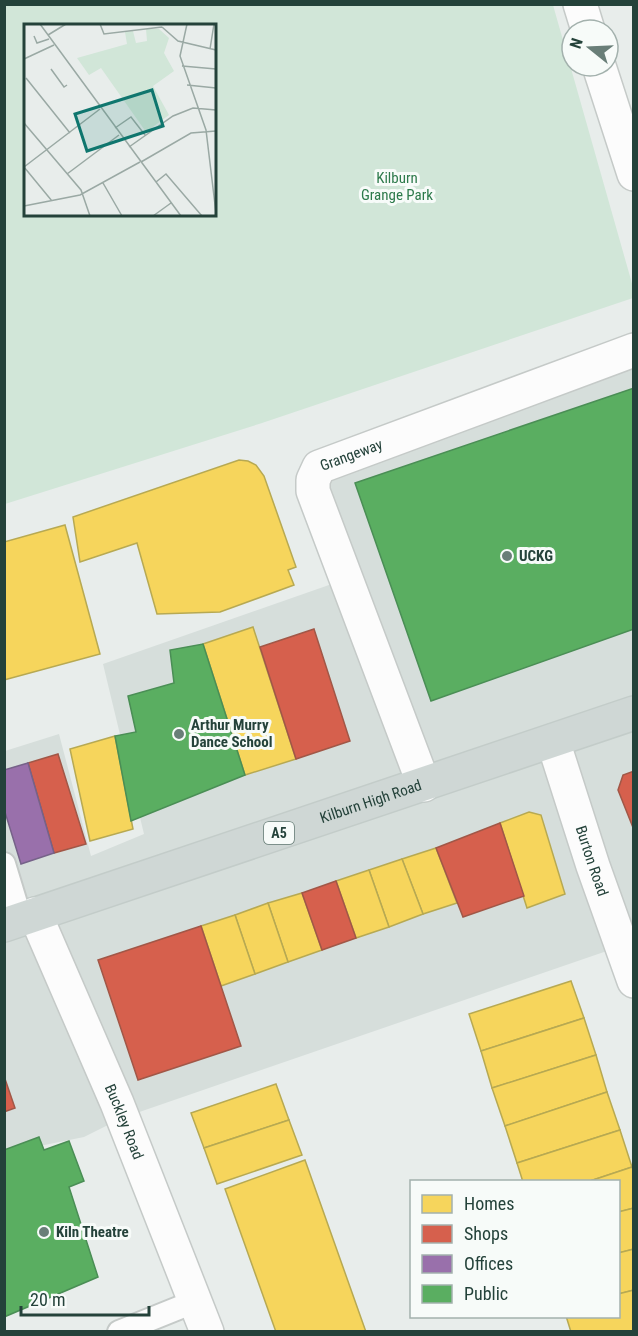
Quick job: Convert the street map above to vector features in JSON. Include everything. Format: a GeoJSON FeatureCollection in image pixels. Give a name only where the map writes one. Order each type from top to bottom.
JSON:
{"type":"FeatureCollection","features":[{"type":"Feature","properties":{"kind":"main road","name":"Kilburn High Road"},"geometry":{"type":"LineString","coordinates":[[20,920],[633,713]]}},
{"type":"Feature","properties":{"kind":"street"},"geometry":{"type":"LineString","coordinates":[[603,78],[633,174]]}},
{"type":"Feature","properties":{"kind":"street","name":"Grangeway"},"geometry":{"type":"LineString","coordinates":[[424,785],[313,491],[313,480],[319,467],[633,350]]}},
{"type":"Feature","properties":{"kind":"street","name":"Burton Road"},"geometry":{"type":"LineString","coordinates":[[553,741],[633,981]]}},
{"type":"Feature","properties":{"kind":"street","name":"Buckley Road"},"geometry":{"type":"LineString","coordinates":[[20,920],[117,1103],[207,1332]]}},
{"type":"Feature","properties":{"kind":"lane"},"geometry":{"type":"LineString","coordinates":[[4,864],[20,920]]}},
{"type":"Feature","properties":{"kind":"lane"},"geometry":{"type":"LineString","coordinates":[[119,1332],[196,1301]]}},
{"type":"Feature","properties":{"kind":"shaded area"},"geometry":{"type":"Polygon","coordinates":[[[633,357],[633,942],[122,1118],[84,1137],[5,1153],[5,751],[59,734],[91,856],[144,834],[103,664],[349,578],[313,460],[633,357]]]}},
{"type":"Feature","properties":{"kind":"green space","name":"Kilburn Grange Park"},"geometry":{"type":"Polygon","coordinates":[[[5,4],[553,5],[560,30],[560,78],[574,78],[633,287],[633,298],[262,423],[5,504],[5,4]]]}},
{"type":"Feature","properties":{"kind":"building: Homes"},"geometry":{"type":"Polygon","coordinates":[[[239,460],[256,465],[264,476],[296,567],[288,570],[294,585],[220,612],[157,614],[137,543],[80,562],[73,517],[239,460]]]}},
{"type":"Feature","properties":{"kind":"building: Homes"},"geometry":{"type":"Polygon","coordinates":[[[65,525],[100,654],[4,680],[4,542],[65,525]]]}},
{"type":"Feature","properties":{"kind":"building: Homes"},"geometry":{"type":"Polygon","coordinates":[[[253,627],[296,759],[245,775],[203,644],[253,627]]]}},
{"type":"Feature","properties":{"kind":"building: Homes"},"geometry":{"type":"Polygon","coordinates":[[[115,736],[133,829],[90,841],[70,749],[115,736]]]}},
{"type":"Feature","properties":{"kind":"building: Homes"},"geometry":{"type":"Polygon","coordinates":[[[529,812],[541,815],[565,894],[527,908],[500,823],[529,812]]]}},
{"type":"Feature","properties":{"kind":"building: Homes"},"geometry":{"type":"Polygon","coordinates":[[[436,848],[457,903],[423,914],[402,859],[436,848]]]}},
{"type":"Feature","properties":{"kind":"building: Homes"},"geometry":{"type":"Polygon","coordinates":[[[402,859],[423,914],[389,927],[369,870],[402,859]]]}},
{"type":"Feature","properties":{"kind":"building: Homes"},"geometry":{"type":"Polygon","coordinates":[[[369,870],[389,927],[356,938],[336,881],[369,870]]]}},
{"type":"Feature","properties":{"kind":"building: Homes"},"geometry":{"type":"Polygon","coordinates":[[[302,893],[322,950],[288,962],[268,903],[302,893]]]}},
{"type":"Feature","properties":{"kind":"building: Homes"},"geometry":{"type":"Polygon","coordinates":[[[268,903],[288,962],[255,974],[235,915],[268,903]]]}},
{"type":"Feature","properties":{"kind":"building: Homes"},"geometry":{"type":"Polygon","coordinates":[[[235,915],[255,974],[221,986],[201,926],[235,915]]]}},
{"type":"Feature","properties":{"kind":"building: Homes"},"geometry":{"type":"Polygon","coordinates":[[[571,981],[584,1018],[481,1051],[469,1014],[571,981]]]}},
{"type":"Feature","properties":{"kind":"building: Homes"},"geometry":{"type":"Polygon","coordinates":[[[584,1018],[596,1055],[492,1088],[481,1051],[584,1018]]]}},
{"type":"Feature","properties":{"kind":"building: Homes"},"geometry":{"type":"Polygon","coordinates":[[[596,1055],[607,1092],[505,1126],[492,1088],[596,1055]]]}},
{"type":"Feature","properties":{"kind":"building: Homes"},"geometry":{"type":"Polygon","coordinates":[[[276,1084],[289,1120],[204,1148],[191,1113],[276,1084]]]}},
{"type":"Feature","properties":{"kind":"building: Homes"},"geometry":{"type":"Polygon","coordinates":[[[607,1092],[620,1130],[517,1163],[505,1126],[607,1092]]]}},
{"type":"Feature","properties":{"kind":"building: Homes"},"geometry":{"type":"Polygon","coordinates":[[[289,1120],[302,1155],[217,1184],[204,1148],[289,1120]]]}},
{"type":"Feature","properties":{"kind":"building: Homes"},"geometry":{"type":"Polygon","coordinates":[[[620,1130],[632,1167],[593,1180],[522,1180],[517,1163],[620,1130]]]}},
{"type":"Feature","properties":{"kind":"building: Homes"},"geometry":{"type":"Polygon","coordinates":[[[305,1160],[366,1332],[276,1332],[225,1189],[305,1160]]]}},
{"type":"Feature","properties":{"kind":"building: Homes"},"geometry":{"type":"Polygon","coordinates":[[[632,1167],[634,1208],[620,1212],[620,1180],[593,1180],[632,1167]]]}},
{"type":"Feature","properties":{"kind":"building: Homes"},"geometry":{"type":"Polygon","coordinates":[[[634,1208],[634,1249],[620,1252],[620,1212],[634,1208]]]}},
{"type":"Feature","properties":{"kind":"building: Homes"},"geometry":{"type":"Polygon","coordinates":[[[634,1249],[634,1290],[620,1294],[620,1252],[634,1249]]]}},
{"type":"Feature","properties":{"kind":"building: Homes"},"geometry":{"type":"Polygon","coordinates":[[[634,1290],[634,1331],[571,1332],[567,1318],[620,1318],[620,1294],[634,1290]]]}},
{"type":"Feature","properties":{"kind":"building: Shops"},"geometry":{"type":"Polygon","coordinates":[[[314,629],[350,741],[296,759],[260,647],[314,629]]]}},
{"type":"Feature","properties":{"kind":"building: Shops"},"geometry":{"type":"Polygon","coordinates":[[[58,754],[86,844],[54,853],[28,763],[58,754]]]}},
{"type":"Feature","properties":{"kind":"building: Shops"},"geometry":{"type":"Polygon","coordinates":[[[634,771],[634,830],[618,790],[623,775],[634,771]]]}},
{"type":"Feature","properties":{"kind":"building: Shops"},"geometry":{"type":"Polygon","coordinates":[[[500,823],[524,896],[463,917],[436,848],[500,823]]]}},
{"type":"Feature","properties":{"kind":"building: Shops"},"geometry":{"type":"Polygon","coordinates":[[[336,881],[356,938],[322,950],[302,893],[336,881]]]}},
{"type":"Feature","properties":{"kind":"building: Shops"},"geometry":{"type":"Polygon","coordinates":[[[201,926],[241,1046],[138,1080],[98,960],[201,926]]]}},
{"type":"Feature","properties":{"kind":"building: Shops"},"geometry":{"type":"Polygon","coordinates":[[[4,1076],[15,1108],[4,1112],[4,1076]]]}},
{"type":"Feature","properties":{"kind":"building: Offices"},"geometry":{"type":"Polygon","coordinates":[[[28,763],[54,853],[21,864],[4,809],[4,770],[28,763]]]}},
{"type":"Feature","properties":{"kind":"building: Public","name":"UCKG"},"geometry":{"type":"Polygon","coordinates":[[[634,388],[634,629],[431,701],[355,483],[634,388]]]}},
{"type":"Feature","properties":{"kind":"building: Public","name":"Arthur Murry Dance School"},"geometry":{"type":"Polygon","coordinates":[[[203,644],[245,775],[131,821],[115,736],[136,732],[128,696],[174,683],[170,650],[203,644]]]}},
{"type":"Feature","properties":{"kind":"building: Public","name":"Kiln Theatre"},"geometry":{"type":"Polygon","coordinates":[[[39,1137],[44,1150],[69,1141],[84,1181],[69,1187],[98,1277],[4,1317],[4,1150],[39,1137]]]}},
{"type":"Feature","properties":{"kind":"place","name":"UCKG"},"geometry":{"type":"Point","coordinates":[507,556]}},
{"type":"Feature","properties":{"kind":"place","name":"Arthur Murry Dance School"},"geometry":{"type":"Point","coordinates":[179,734]}},
{"type":"Feature","properties":{"kind":"place","name":"Kiln Theatre"},"geometry":{"type":"Point","coordinates":[44,1232]}}]}
